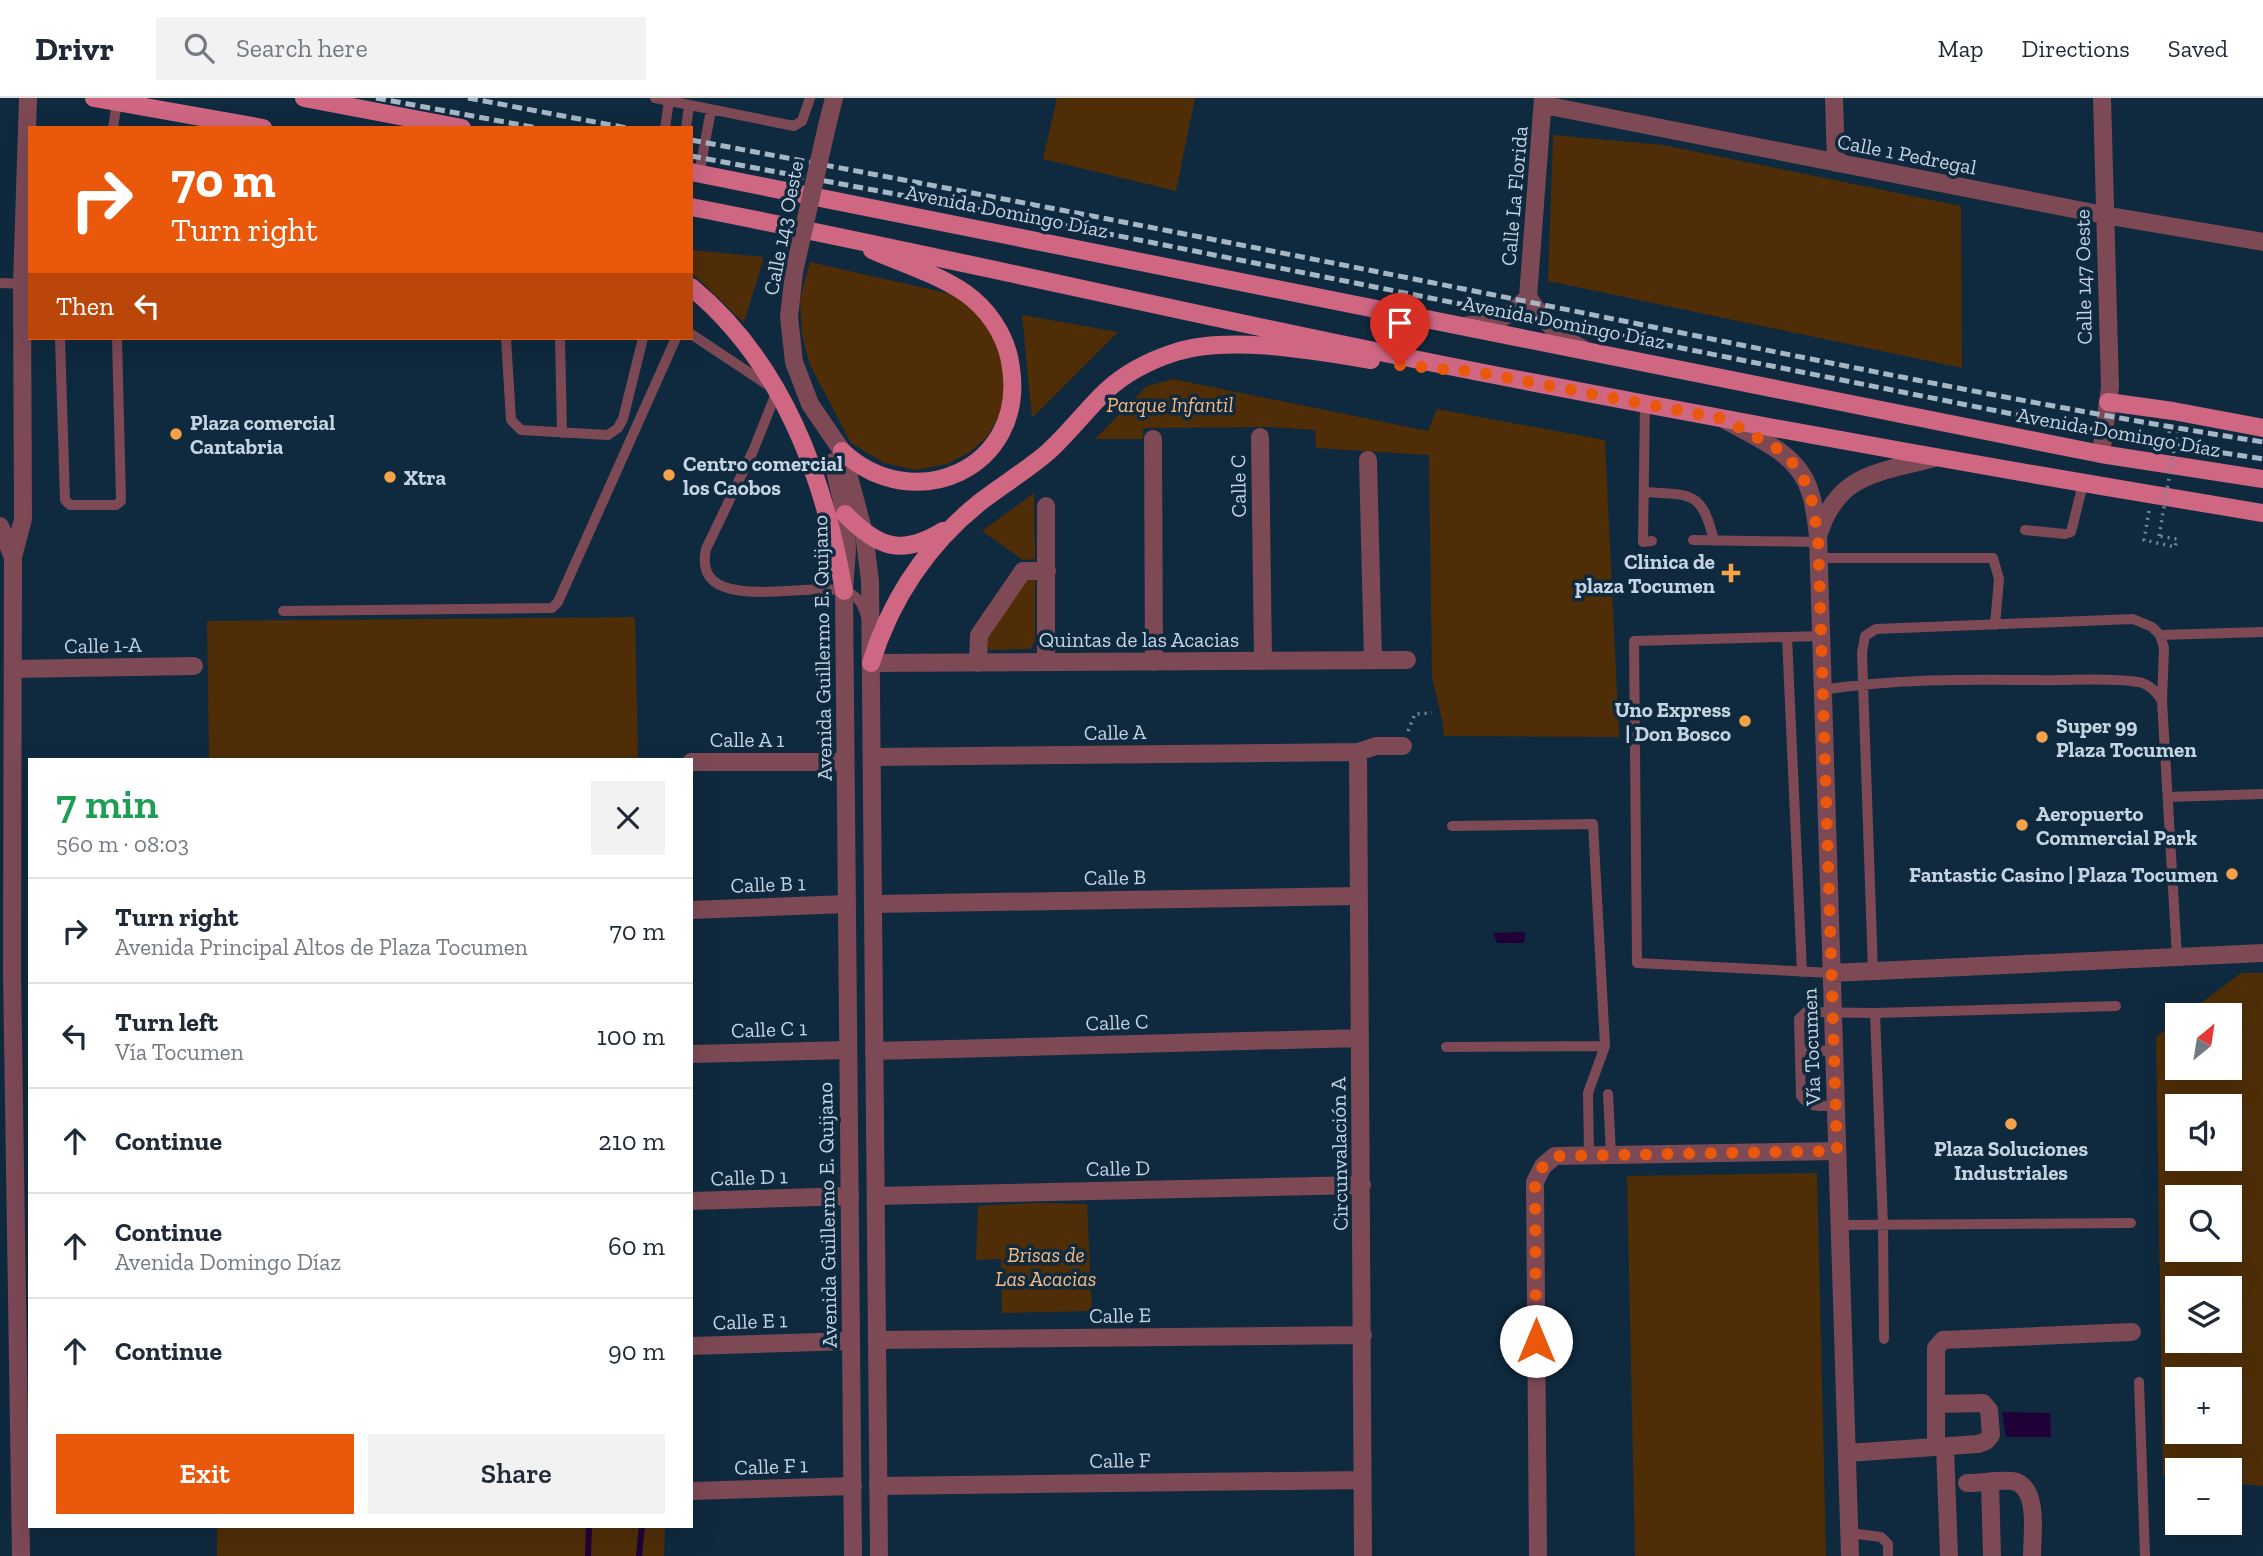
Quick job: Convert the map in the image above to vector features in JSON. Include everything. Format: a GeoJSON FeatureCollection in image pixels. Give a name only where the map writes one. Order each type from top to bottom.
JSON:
{"type":"FeatureCollection","features":[{"type":"Feature","properties":{"kind":"main road"},"geometry":{"type":"LineString","coordinates":[[94,98],[217,124],[240,126]]}},
{"type":"Feature","properties":{"kind":"main road"},"geometry":{"type":"LineString","coordinates":[[304,98],[333,101],[452,126]]}},
{"type":"Feature","properties":{"kind":"main road","name":"Avenida Domingo Díaz"},"geometry":{"type":"LineString","coordinates":[[695,173],[2101,454],[2263,479]]}},
{"type":"Feature","properties":{"kind":"main road"},"geometry":{"type":"LineString","coordinates":[[693,207],[836,235],[1477,372],[1934,458],[2263,513]]}},
{"type":"Feature","properties":{"kind":"main road"},"geometry":{"type":"LineString","coordinates":[[836,235],[950,285],[974,300],[987,313],[1001,335],[1007,348],[1013,377],[1011,404],[1004,430],[989,451],[966,470],[937,480],[895,480],[867,470],[839,446]]}},
{"type":"Feature","properties":{"kind":"main road"},"geometry":{"type":"LineString","coordinates":[[693,289],[737,332],[777,391],[800,436],[821,491],[844,591]]}},
{"type":"Feature","properties":{"kind":"main road"},"geometry":{"type":"LineString","coordinates":[[845,514],[864,533],[888,546],[902,547],[934,536],[954,524],[1049,451],[1107,390],[1120,380],[1157,359],[1192,348],[1225,345],[1280,348],[1400,365],[1477,372]]}},
{"type":"Feature","properties":{"kind":"main road"},"geometry":{"type":"LineString","coordinates":[[2108,402],[2263,428]]}},
{"type":"Feature","properties":{"kind":"main road"},"geometry":{"type":"LineString","coordinates":[[871,663],[878,641],[907,583],[934,545],[954,524]]}},
{"type":"Feature","properties":{"kind":"street"},"geometry":{"type":"LineString","coordinates":[[21,1556],[23,1224],[6,972],[21,951],[21,811],[13,669],[13,557],[23,519],[27,98]]}},
{"type":"Feature","properties":{"kind":"street","name":"Calle 143 Oeste"},"geometry":{"type":"LineString","coordinates":[[834,98],[794,272],[789,317],[794,362],[810,404],[839,446]]}},
{"type":"Feature","properties":{"kind":"street"},"geometry":{"type":"LineString","coordinates":[[1834,98],[1836,163]]}},
{"type":"Feature","properties":{"kind":"street","name":"Calle 147 Oeste"},"geometry":{"type":"LineString","coordinates":[[2101,454],[2110,387],[2102,98]]}},
{"type":"Feature","properties":{"kind":"street","name":"Calle 1 Pedregal"},"geometry":{"type":"LineString","coordinates":[[1544,102],[1836,163],[2104,215],[2263,242]]}},
{"type":"Feature","properties":{"kind":"street","name":"Calle La Florida"},"geometry":{"type":"LineString","coordinates":[[1544,102],[1528,297],[1552,329],[1586,350]]}},
{"type":"Feature","properties":{"kind":"street","name":"Calle La Florida"},"geometry":{"type":"LineString","coordinates":[[1465,325],[1484,325],[1501,320],[1516,310],[1528,297]]}},
{"type":"Feature","properties":{"kind":"street","name":"Vía Tocumen"},"geometry":{"type":"LineString","coordinates":[[1724,419],[1778,449],[1796,466],[1810,491],[1818,545],[1850,1556]]}},
{"type":"Feature","properties":{"kind":"street","name":"Calle C"},"geometry":{"type":"LineString","coordinates":[[1260,438],[1263,661]]}},
{"type":"Feature","properties":{"kind":"street"},"geometry":{"type":"LineString","coordinates":[[1153,439],[1154,662]]}},
{"type":"Feature","properties":{"kind":"street","name":"Avenida Guillermo E. Quijano"},"geometry":{"type":"LineString","coordinates":[[839,446],[832,457],[845,514],[847,550],[844,591],[845,762],[853,1556]]}},
{"type":"Feature","properties":{"kind":"street","name":"Avenida Guillermo E. Quijano"},"geometry":{"type":"LineString","coordinates":[[839,446],[864,533],[870,581],[879,1556]]}},
{"type":"Feature","properties":{"kind":"street"},"geometry":{"type":"LineString","coordinates":[[1818,545],[1824,517],[1841,493],[1852,483],[1870,474],[1934,458]]}},
{"type":"Feature","properties":{"kind":"street"},"geometry":{"type":"LineString","coordinates":[[1368,460],[1373,660]]}},
{"type":"Feature","properties":{"kind":"street"},"geometry":{"type":"LineString","coordinates":[[1046,506],[1046,662]]}},
{"type":"Feature","properties":{"kind":"street"},"geometry":{"type":"LineString","coordinates":[[0,526],[13,557]]}},
{"type":"Feature","properties":{"kind":"street"},"geometry":{"type":"LineString","coordinates":[[978,663],[979,635],[1023,571],[1046,571]]}},
{"type":"Feature","properties":{"kind":"street","name":"Quintas de las Acacias"},"geometry":{"type":"LineString","coordinates":[[871,663],[1407,660]]}},
{"type":"Feature","properties":{"kind":"street","name":"Calle 1-A"},"geometry":{"type":"LineString","coordinates":[[13,669],[194,666]]}},
{"type":"Feature","properties":{"kind":"street","name":"Calle A"},"geometry":{"type":"LineString","coordinates":[[872,757],[1357,752],[1376,746],[1402,746]]}},
{"type":"Feature","properties":{"kind":"street","name":"Circunvalación A"},"geometry":{"type":"LineString","coordinates":[[1357,752],[1363,1556]]}},
{"type":"Feature","properties":{"kind":"street","name":"Calle A 1"},"geometry":{"type":"LineString","coordinates":[[693,762],[845,762]]}},
{"type":"Feature","properties":{"kind":"street"},"geometry":{"type":"LineString","coordinates":[[847,877],[873,877]]}},
{"type":"Feature","properties":{"kind":"street","name":"Calle B"},"geometry":{"type":"LineString","coordinates":[[873,904],[1359,896]]}},
{"type":"Feature","properties":{"kind":"street","name":"Calle B 1"},"geometry":{"type":"LineString","coordinates":[[693,910],[847,904]]}},
{"type":"Feature","properties":{"kind":"street"},"geometry":{"type":"LineString","coordinates":[[1832,973],[2263,953]]}},
{"type":"Feature","properties":{"kind":"street","name":"Calle C"},"geometry":{"type":"LineString","coordinates":[[874,1051],[1360,1038]]}},
{"type":"Feature","properties":{"kind":"street","name":"Calle C 1"},"geometry":{"type":"LineString","coordinates":[[693,1054],[848,1050]]}},
{"type":"Feature","properties":{"kind":"street"},"geometry":{"type":"LineString","coordinates":[[1538,1556],[1535,1182],[1543,1166],[1555,1156],[1837,1151]]}},
{"type":"Feature","properties":{"kind":"street","name":"Calle D"},"geometry":{"type":"LineString","coordinates":[[876,1196],[1362,1185]]}},
{"type":"Feature","properties":{"kind":"street","name":"Calle D 1"},"geometry":{"type":"LineString","coordinates":[[693,1201],[850,1196]]}},
{"type":"Feature","properties":{"kind":"street"},"geometry":{"type":"LineString","coordinates":[[1949,1556],[1937,1404],[1936,1349],[1943,1339],[2132,1332]]}},
{"type":"Feature","properties":{"kind":"street","name":"Calle E"},"geometry":{"type":"LineString","coordinates":[[877,1340],[1363,1335]]}},
{"type":"Feature","properties":{"kind":"street","name":"Calle E 1"},"geometry":{"type":"LineString","coordinates":[[693,1346],[851,1341]]}},
{"type":"Feature","properties":{"kind":"street"},"geometry":{"type":"LineString","coordinates":[[1847,1453],[1978,1444],[1992,1435],[1989,1410],[1983,1403],[1937,1404]]}},
{"type":"Feature","properties":{"kind":"street","name":"Calle F"},"geometry":{"type":"LineString","coordinates":[[878,1486],[1362,1480]]}},
{"type":"Feature","properties":{"kind":"street"},"geometry":{"type":"LineString","coordinates":[[1967,1483],[2013,1481],[2024,1486],[2031,1497],[2032,1556]]}},
{"type":"Feature","properties":{"kind":"street"},"geometry":{"type":"LineString","coordinates":[[1990,1483],[1992,1556]]}},
{"type":"Feature","properties":{"kind":"street","name":"Calle F 1"},"geometry":{"type":"LineString","coordinates":[[693,1491],[853,1486]]}},
{"type":"Feature","properties":{"kind":"lane"},"geometry":{"type":"LineString","coordinates":[[655,98],[794,126],[802,121],[810,98]]}},
{"type":"Feature","properties":{"kind":"lane"},"geometry":{"type":"LineString","coordinates":[[665,126],[669,101]]}},
{"type":"Feature","properties":{"kind":"lane"},"geometry":{"type":"LineString","coordinates":[[113,126],[117,102]]}},
{"type":"Feature","properties":{"kind":"lane"},"geometry":{"type":"LineString","coordinates":[[686,126],[689,106]]}},
{"type":"Feature","properties":{"kind":"lane"},"geometry":{"type":"LineString","coordinates":[[695,173],[711,110]]}},
{"type":"Feature","properties":{"kind":"lane"},"geometry":{"type":"LineString","coordinates":[[0,283],[26,284]]}},
{"type":"Feature","properties":{"kind":"lane"},"geometry":{"type":"LineString","coordinates":[[693,335],[777,391],[753,451],[706,549],[703,563],[706,574],[722,586],[746,592],[844,591],[860,601],[870,630]]}},
{"type":"Feature","properties":{"kind":"lane"},"geometry":{"type":"LineString","coordinates":[[60,340],[65,500],[71,505],[116,506],[121,501],[117,340]]}},
{"type":"Feature","properties":{"kind":"lane"},"geometry":{"type":"LineString","coordinates":[[506,340],[511,420],[515,426],[521,430],[608,435],[618,428],[623,419],[643,340]]}},
{"type":"Feature","properties":{"kind":"lane"},"geometry":{"type":"LineString","coordinates":[[560,340],[562,433]]}},
{"type":"Feature","properties":{"kind":"lane"},"geometry":{"type":"LineString","coordinates":[[284,611],[552,608],[558,602],[675,340]]}},
{"type":"Feature","properties":{"kind":"lane"},"geometry":{"type":"LineString","coordinates":[[1645,402],[1643,541],[1652,541]]}},
{"type":"Feature","properties":{"kind":"lane"},"geometry":{"type":"LineString","coordinates":[[2025,530],[2065,534],[2071,532],[2082,484]]}},
{"type":"Feature","properties":{"kind":"lane"},"geometry":{"type":"LineString","coordinates":[[1644,492],[1688,495],[1700,503],[1708,516],[1714,541]]}},
{"type":"Feature","properties":{"kind":"lane"},"geometry":{"type":"LineString","coordinates":[[1693,540],[1818,545],[1993,558],[1999,579],[1994,625]]}},
{"type":"Feature","properties":{"kind":"lane"},"geometry":{"type":"LineString","coordinates":[[1873,971],[1862,653],[1865,636],[1876,629],[2133,619],[2152,627],[2160,635],[2164,648],[2162,701],[2178,957]]}},
{"type":"Feature","properties":{"kind":"lane"},"geometry":{"type":"LineString","coordinates":[[2160,635],[2263,632]]}},
{"type":"Feature","properties":{"kind":"lane"},"geometry":{"type":"LineString","coordinates":[[1821,636],[1634,642],[1637,963],[1832,973]]}},
{"type":"Feature","properties":{"kind":"lane"},"geometry":{"type":"LineString","coordinates":[[1787,637],[1802,972]]}},
{"type":"Feature","properties":{"kind":"lane"},"geometry":{"type":"LineString","coordinates":[[1822,690],[1863,684],[1998,679],[2141,682],[2158,694],[2162,701]]}},
{"type":"Feature","properties":{"kind":"lane"},"geometry":{"type":"LineString","coordinates":[[2168,797],[2263,794]]}},
{"type":"Feature","properties":{"kind":"lane"},"geometry":{"type":"LineString","coordinates":[[1452,826],[1594,824],[1605,1046],[1588,1093],[1589,1155]]}},
{"type":"Feature","properties":{"kind":"lane"},"geometry":{"type":"LineString","coordinates":[[1835,1105],[1813,1106],[1806,1103],[1801,1096],[1799,1019],[1801,1014],[1806,1012],[1875,1013],[2116,1006]]}},
{"type":"Feature","properties":{"kind":"lane"},"geometry":{"type":"LineString","coordinates":[[1875,1013],[1883,1225],[1884,1339]]}},
{"type":"Feature","properties":{"kind":"lane"},"geometry":{"type":"LineString","coordinates":[[1446,1047],[1605,1046]]}},
{"type":"Feature","properties":{"kind":"lane"},"geometry":{"type":"LineString","coordinates":[[1800,1051],[1834,1051]]}},
{"type":"Feature","properties":{"kind":"lane"},"geometry":{"type":"LineString","coordinates":[[1608,1094],[1611,1154]]}},
{"type":"Feature","properties":{"kind":"lane"},"geometry":{"type":"LineString","coordinates":[[1839,1225],[2131,1223]]}},
{"type":"Feature","properties":{"kind":"lane"},"geometry":{"type":"LineString","coordinates":[[2139,1382],[2145,1556]]}},
{"type":"Feature","properties":{"kind":"lane"},"geometry":{"type":"LineString","coordinates":[[1849,1533],[1881,1537],[1888,1544],[1888,1556]]}},
{"type":"Feature","properties":{"kind":"path"},"geometry":{"type":"LineString","coordinates":[[2152,495],[2144,540],[2175,547],[2176,539],[2158,536],[2177,432]]}},
{"type":"Feature","properties":{"kind":"path"},"geometry":{"type":"LineString","coordinates":[[1402,746],[1415,714],[1432,713]]}},
{"type":"Feature","properties":{"kind":"green space"},"geometry":{"type":"Polygon","coordinates":[[[1057,98],[1195,98],[1176,191],[1043,159],[1057,98]]]}},
{"type":"Feature","properties":{"kind":"green space"},"geometry":{"type":"Polygon","coordinates":[[[1553,135],[1663,145],[1961,206],[1962,368],[1548,281],[1553,135]]]}},
{"type":"Feature","properties":{"kind":"green space"},"geometry":{"type":"Polygon","coordinates":[[[693,250],[764,257],[744,323],[693,274],[693,250]]]}},
{"type":"Feature","properties":{"kind":"green space"},"geometry":{"type":"Polygon","coordinates":[[[810,262],[964,297],[998,338],[1007,378],[1003,409],[987,437],[970,452],[947,464],[916,470],[884,463],[851,443],[810,365],[802,335],[800,298],[810,262]]]}},
{"type":"Feature","properties":{"kind":"green space"},"geometry":{"type":"Polygon","coordinates":[[[1022,315],[1118,332],[1032,418],[1022,315]]]}},
{"type":"Feature","properties":{"kind":"green space","name":"Parque Infantil"},"geometry":{"type":"Polygon","coordinates":[[[1173,379],[1428,431],[1437,409],[1605,440],[1619,737],[1444,736],[1432,677],[1429,455],[1316,448],[1315,430],[1269,427],[1143,428],[1143,439],[1095,439],[1147,386],[1173,379]]]}},
{"type":"Feature","properties":{"kind":"green space"},"geometry":{"type":"Polygon","coordinates":[[[1034,493],[1035,559],[1023,560],[982,531],[1034,493]]]}},
{"type":"Feature","properties":{"kind":"green space"},"geometry":{"type":"Polygon","coordinates":[[[1027,579],[1035,579],[1035,641],[1030,649],[989,650],[988,632],[1027,579]]]}},
{"type":"Feature","properties":{"kind":"green space"},"geometry":{"type":"Polygon","coordinates":[[[635,617],[638,758],[209,758],[207,621],[635,617]]]}},
{"type":"Feature","properties":{"kind":"green space"},"geometry":{"type":"Polygon","coordinates":[[[2241,973],[2263,973],[2263,1486],[2242,1484],[2242,1458],[2165,1458],[2163,1476],[2156,1037],[2165,1030],[2165,1080],[2242,1080],[2242,1003],[2201,1003],[2241,973]]]}},
{"type":"Feature","properties":{"kind":"green space"},"geometry":{"type":"Polygon","coordinates":[[[1817,1173],[1826,1556],[1635,1556],[1627,1176],[1817,1173]]]}},
{"type":"Feature","properties":{"kind":"green space","name":"Brisas de Las Acacias"},"geometry":{"type":"Polygon","coordinates":[[[1087,1204],[1092,1311],[1002,1313],[1001,1259],[976,1260],[978,1206],[1087,1204]]]}},
{"type":"Feature","properties":{"kind":"green space"},"geometry":{"type":"Polygon","coordinates":[[[217,1528],[665,1528],[664,1556],[217,1556],[217,1528]]]}},
{"type":"Feature","properties":{"kind":"shaded area"},"geometry":{"type":"Polygon","coordinates":[[[1525,932],[1524,943],[1497,943],[1493,933],[1525,932]]]}},
{"type":"Feature","properties":{"kind":"shaded area"},"geometry":{"type":"Polygon","coordinates":[[[2002,1412],[2050,1413],[2051,1437],[2006,1437],[2002,1412]]]}},
{"type":"Feature","properties":{"kind":"waterway"},"geometry":{"type":"LineString","coordinates":[[588,1556],[589,1528]]}},
{"type":"Feature","properties":{"kind":"waterway"},"geometry":{"type":"LineString","coordinates":[[639,1556],[642,1528]]}},
{"type":"Feature","properties":{"kind":"railway"},"geometry":{"type":"LineString","coordinates":[[376,98],[526,126]]}},
{"type":"Feature","properties":{"kind":"railway"},"geometry":{"type":"LineString","coordinates":[[468,98],[616,126]]}},
{"type":"Feature","properties":{"kind":"railway"},"geometry":{"type":"LineString","coordinates":[[693,140],[1224,242],[1993,395],[2263,442]]}},
{"type":"Feature","properties":{"kind":"railway"},"geometry":{"type":"LineString","coordinates":[[693,156],[1099,232],[2158,443],[2263,459]]}},
{"type":"Feature","properties":{"kind":"place","name":"Plaza comercial Cantabria"},"geometry":{"type":"Point","coordinates":[176,434]}},
{"type":"Feature","properties":{"kind":"place","name":"Centro comercial los Caobos"},"geometry":{"type":"Point","coordinates":[669,475]}},
{"type":"Feature","properties":{"kind":"place","name":"Xtra"},"geometry":{"type":"Point","coordinates":[390,477]}},
{"type":"Feature","properties":{"kind":"place","name":"Clinica de plaza Tocumen"},"geometry":{"type":"Point","coordinates":[1731,573]}},
{"type":"Feature","properties":{"kind":"place","name":"Uno Express | Don Bosco"},"geometry":{"type":"Point","coordinates":[1745,721]}},
{"type":"Feature","properties":{"kind":"place","name":"Super 99 Plaza Tocumen"},"geometry":{"type":"Point","coordinates":[2042,737]}},
{"type":"Feature","properties":{"kind":"place","name":"Aeropuerto Commercial Park"},"geometry":{"type":"Point","coordinates":[2022,825]}},
{"type":"Feature","properties":{"kind":"place","name":"Fantastic Casino | Plaza Tocumen"},"geometry":{"type":"Point","coordinates":[2232,874]}},
{"type":"Feature","properties":{"kind":"place","name":"Plaza Soluciones Industriales"},"geometry":{"type":"Point","coordinates":[2011,1124]}},
{"type":"Feature","properties":{"kind":"route"},"geometry":{"type":"LineString","coordinates":[[1400,365],[1477,372],[1724,419],[1778,449],[1801,472],[1810,491],[1818,536],[1837,1151],[1555,1156],[1543,1166],[1535,1182],[1536,1341]]}}]}
